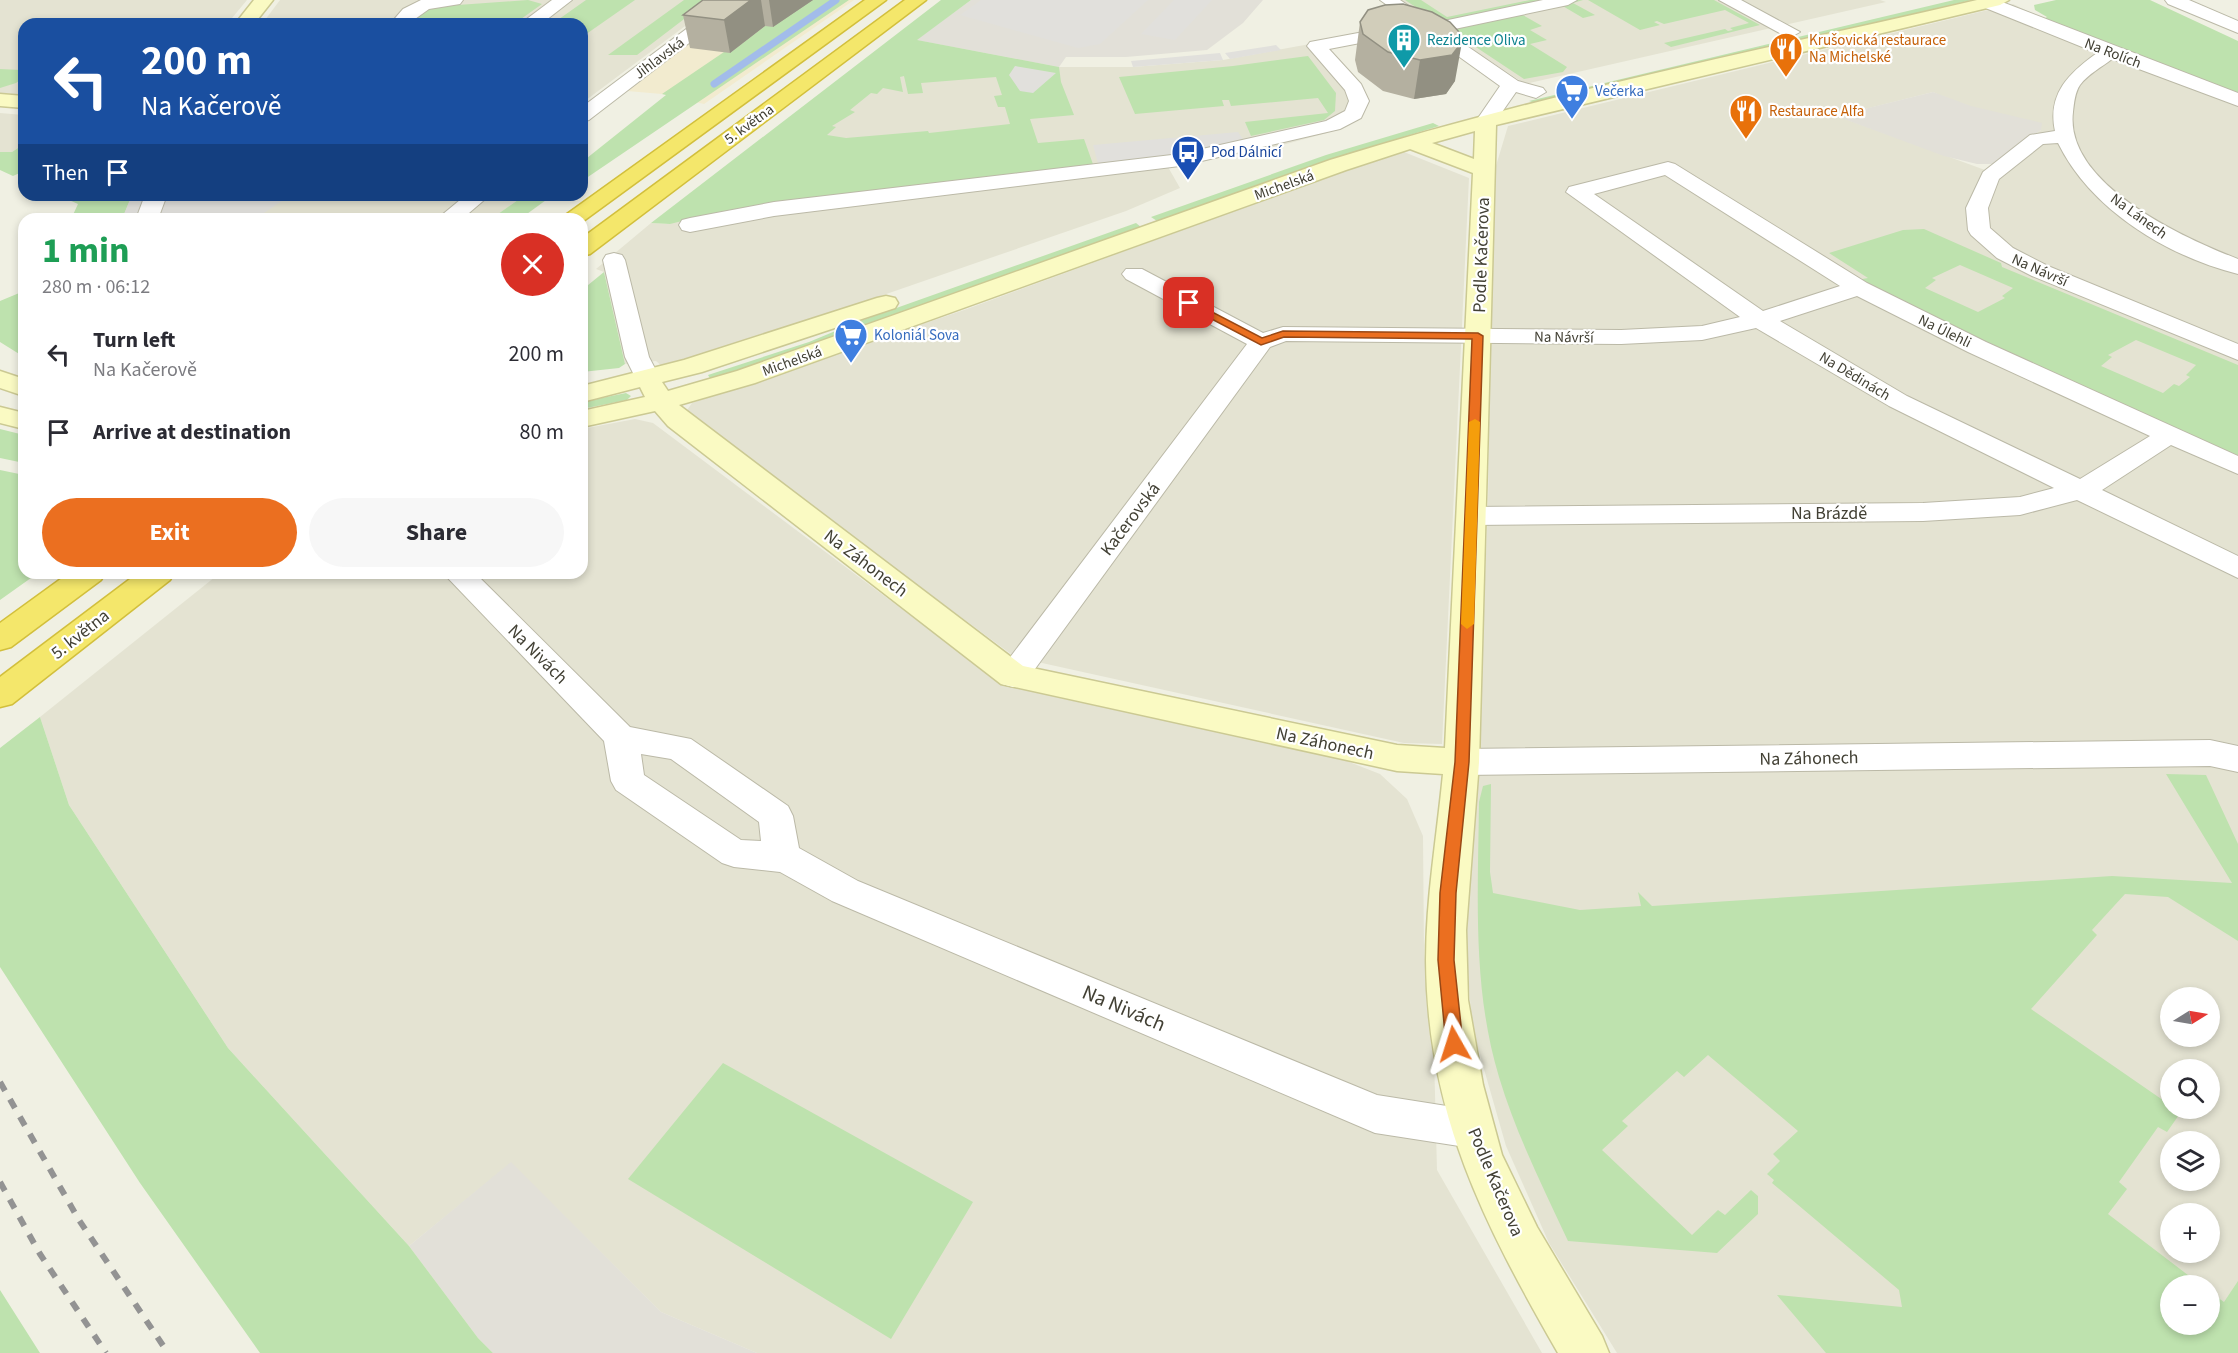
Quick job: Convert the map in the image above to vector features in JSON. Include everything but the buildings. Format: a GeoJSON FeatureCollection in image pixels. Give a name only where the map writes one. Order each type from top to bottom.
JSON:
{"type":"FeatureCollection","features":[{"type":"Feature","properties":{"kind":"highway","name":"5. května"},"geometry":{"type":"LineString","coordinates":[[579,213],[877,0]]}},
{"type":"Feature","properties":{"kind":"highway","name":"5. května"},"geometry":{"type":"LineString","coordinates":[[588,245],[917,0]]}},
{"type":"Feature","properties":{"kind":"highway"},"geometry":{"type":"LineString","coordinates":[[0,639],[82,579]]}},
{"type":"Feature","properties":{"kind":"highway","name":"5. května"},"geometry":{"type":"LineString","coordinates":[[0,696],[151,579]]}},
{"type":"Feature","properties":{"kind":"main road"},"geometry":{"type":"LineString","coordinates":[[249,18],[264,0]]}},
{"type":"Feature","properties":{"kind":"main road","name":"Michelská"},"geometry":{"type":"LineString","coordinates":[[1533,101],[1791,32],[1926,0]]}},
{"type":"Feature","properties":{"kind":"main road","name":"Michelská"},"geometry":{"type":"LineString","coordinates":[[588,393],[654,390],[758,374],[1327,169],[1447,113],[1492,101],[1533,101],[1995,1]]}},
{"type":"Feature","properties":{"kind":"main road"},"geometry":{"type":"LineString","coordinates":[[0,100],[18,102]]}},
{"type":"Feature","properties":{"kind":"main road","name":"Michelská"},"geometry":{"type":"LineString","coordinates":[[1403,134],[1492,101]]}},
{"type":"Feature","properties":{"kind":"main road","name":"Podle Kačerova"},"geometry":{"type":"LineString","coordinates":[[1492,101],[1484,170],[1462,762],[1448,893],[1446,960],[1454,1044],[1472,1129],[1489,1175],[1527,1253],[1585,1353]]}},
{"type":"Feature","properties":{"kind":"main road"},"geometry":{"type":"LineString","coordinates":[[1403,134],[1484,170]]}},
{"type":"Feature","properties":{"kind":"main road","name":"Michelská"},"geometry":{"type":"LineString","coordinates":[[1051,244],[1348,140]]}},
{"type":"Feature","properties":{"kind":"main road","name":"Michelská"},"geometry":{"type":"LineString","coordinates":[[588,417],[654,390],[693,366],[818,326],[943,282]]}},
{"type":"Feature","properties":{"kind":"main road"},"geometry":{"type":"LineString","coordinates":[[0,379],[18,386]]}},
{"type":"Feature","properties":{"kind":"main road","name":"Na Záhonech"},"geometry":{"type":"LineString","coordinates":[[654,390],[678,420],[1013,676],[1397,758],[1462,762]]}},
{"type":"Feature","properties":{"kind":"main road"},"geometry":{"type":"LineString","coordinates":[[0,415],[18,420]]}},
{"type":"Feature","properties":{"kind":"street"},"geometry":{"type":"LineString","coordinates":[[402,18],[406,12],[424,4],[454,0]]}},
{"type":"Feature","properties":{"kind":"street"},"geometry":{"type":"LineString","coordinates":[[538,18],[563,0]]}},
{"type":"Feature","properties":{"kind":"street","name":"Jihlavská"},"geometry":{"type":"LineString","coordinates":[[588,111],[736,0]]}},
{"type":"Feature","properties":{"kind":"street"},"geometry":{"type":"LineString","coordinates":[[1389,0],[1487,68],[1492,101]]}},
{"type":"Feature","properties":{"kind":"street"},"geometry":{"type":"LineString","coordinates":[[690,225],[774,209],[1269,141],[1346,120],[1358,107],[1357,94],[1316,46],[1568,0]]}},
{"type":"Feature","properties":{"kind":"street"},"geometry":{"type":"LineString","coordinates":[[1728,0],[1791,32]]}},
{"type":"Feature","properties":{"kind":"street"},"geometry":{"type":"LineString","coordinates":[[2174,0],[2238,28]]}},
{"type":"Feature","properties":{"kind":"street"},"geometry":{"type":"LineString","coordinates":[[2200,0],[2238,16]]}},
{"type":"Feature","properties":{"kind":"street","name":"Na Rolích"},"geometry":{"type":"LineString","coordinates":[[1995,1],[2110,52],[2238,100]]}},
{"type":"Feature","properties":{"kind":"street"},"geometry":{"type":"LineString","coordinates":[[2064,136],[2060,116],[2071,84],[2110,52]]}},
{"type":"Feature","properties":{"kind":"street","name":"Na Lánech"},"geometry":{"type":"LineString","coordinates":[[2064,136],[2087,174],[2130,212],[2173,240],[2236,262]]}},
{"type":"Feature","properties":{"kind":"street","name":"Na Návrší"},"geometry":{"type":"LineString","coordinates":[[2064,136],[2037,139],[1990,176],[1977,208],[1979,230],[2005,253],[2040,271],[2238,353]]}},
{"type":"Feature","properties":{"kind":"street"},"geometry":{"type":"LineString","coordinates":[[1096,156],[1172,155],[1210,140]]}},
{"type":"Feature","properties":{"kind":"street","name":"Na Úlehli"},"geometry":{"type":"LineString","coordinates":[[1668,168],[1859,288],[1977,347],[2238,466]]}},
{"type":"Feature","properties":{"kind":"street","name":"Na Dědinách"},"geometry":{"type":"LineString","coordinates":[[1668,168],[1577,192],[1760,320],[1898,401],[2238,568]]}},
{"type":"Feature","properties":{"kind":"street"},"geometry":{"type":"LineString","coordinates":[[456,213],[471,201]]}},
{"type":"Feature","properties":{"kind":"street","name":"Na Záhonech"},"geometry":{"type":"LineString","coordinates":[[614,260],[637,357],[654,390]]}},
{"type":"Feature","properties":{"kind":"street"},"geometry":{"type":"LineString","coordinates":[[1134,274],[1254,352]]}},
{"type":"Feature","properties":{"kind":"street","name":"Na Návrší"},"geometry":{"type":"LineString","coordinates":[[1254,352],[1283,334],[1621,338],[1702,333],[1760,320],[1859,288]]}},
{"type":"Feature","properties":{"kind":"street","name":"Kačerovská"},"geometry":{"type":"LineString","coordinates":[[1013,676],[1254,352]]}},
{"type":"Feature","properties":{"kind":"street","name":"Na Brázdě"},"geometry":{"type":"LineString","coordinates":[[1471,516],[1923,512],[2020,506],[2082,490],[2169,435]]}},
{"type":"Feature","properties":{"kind":"street","name":"Na Nivách"},"geometry":{"type":"LineString","coordinates":[[464,579],[619,736],[626,761],[628,781],[734,853],[786,858],[856,895],[1375,1114],[1472,1129]]}},
{"type":"Feature","properties":{"kind":"street","name":"Na Nivách"},"geometry":{"type":"LineString","coordinates":[[619,736],[648,744],[679,748],[776,816],[779,844],[786,858]]}},
{"type":"Feature","properties":{"kind":"street","name":"Na Záhonech"},"geometry":{"type":"LineString","coordinates":[[1462,762],[2210,753],[2238,759]]}},
{"type":"Feature","properties":{"kind":"shaded area"},"geometry":{"type":"Polygon","coordinates":[[[0,0],[247,0],[232,18],[18,18],[18,94],[0,93],[0,0]]]}},
{"type":"Feature","properties":{"kind":"shaded area"},"geometry":{"type":"Polygon","coordinates":[[[280,0],[720,0],[588,99],[588,18],[266,18],[280,0]]]}},
{"type":"Feature","properties":{"kind":"shaded area"},"geometry":{"type":"Polygon","coordinates":[[[745,0],[854,0],[704,104],[662,94],[627,91],[745,0]]]}},
{"type":"Feature","properties":{"kind":"shaded area"},"geometry":{"type":"Polygon","coordinates":[[[971,0],[1263,0],[1243,23],[1207,50],[1126,57],[1066,57],[1059,67],[916,40],[971,0]]]}},
{"type":"Feature","properties":{"kind":"shaded area"},"geometry":{"type":"Polygon","coordinates":[[[981,0],[1148,0],[1100,44],[1078,48],[960,15],[981,0]]]}},
{"type":"Feature","properties":{"kind":"shaded area"},"geometry":{"type":"Polygon","coordinates":[[[1174,0],[1212,0],[1175,40],[1141,34],[1174,0]]]}},
{"type":"Feature","properties":{"kind":"shaded area"},"geometry":{"type":"Polygon","coordinates":[[[1398,0],[1880,0],[1886,2],[1525,84],[1398,0]]]}},
{"type":"Feature","properties":{"kind":"shaded area"},"geometry":{"type":"Polygon","coordinates":[[[2013,4],[2044,19],[2238,94],[2238,1353],[1617,1353],[1549,1243],[1506,1146],[1472,1027],[1462,887],[1477,771],[1488,507],[1492,179],[1508,126],[2013,4]],[[1933,92],[1837,116],[1985,170],[2041,130],[1948,99],[1933,92]]]}},
{"type":"Feature","properties":{"kind":"shaded area"},"geometry":{"type":"Polygon","coordinates":[[[916,40],[1059,67],[1133,67],[1223,60],[1310,44],[1347,91],[1349,100],[1346,111],[1321,124],[1327,133],[1263,150],[1168,167],[1180,188],[1126,211],[765,336],[663,367],[656,361],[625,364],[604,272],[596,269],[651,223],[670,224],[916,40]]]}},
{"type":"Feature","properties":{"kind":"shaded area"},"geometry":{"type":"Polygon","coordinates":[[[1276,45],[1281,50],[1230,59],[1225,53],[1276,45]]]}},
{"type":"Feature","properties":{"kind":"shaded area"},"geometry":{"type":"Polygon","coordinates":[[[1220,53],[1223,60],[1133,67],[1131,61],[1220,53]]]}},
{"type":"Feature","properties":{"kind":"shaded area"},"geometry":{"type":"Polygon","coordinates":[[[1015,66],[1056,73],[1033,93],[1020,91],[1009,75],[1015,66]]]}},
{"type":"Feature","properties":{"kind":"shaded area"},"geometry":{"type":"Polygon","coordinates":[[[1933,92],[1971,106],[2042,123],[2041,130],[1994,164],[1977,164],[1944,156],[1836,116],[1933,92]]]}},
{"type":"Feature","properties":{"kind":"shaded area"},"geometry":{"type":"Polygon","coordinates":[[[0,113],[18,114],[18,148],[12,152],[0,152],[0,113]]]}},
{"type":"Feature","properties":{"kind":"shaded area"},"geometry":{"type":"Polygon","coordinates":[[[1238,132],[1243,139],[1175,161],[1099,167],[1093,145],[1238,132]]]}},
{"type":"Feature","properties":{"kind":"shaded area"},"geometry":{"type":"Polygon","coordinates":[[[1404,152],[1469,178],[1442,744],[1404,743],[1015,657],[685,413],[692,403],[967,309],[1333,175],[1404,152]]]}},
{"type":"Feature","properties":{"kind":"shaded area"},"geometry":{"type":"Polygon","coordinates":[[[108,201],[517,201],[500,213],[98,213],[108,201]]]}},
{"type":"Feature","properties":{"kind":"shaded area"},"geometry":{"type":"Polygon","coordinates":[[[130,201],[282,201],[264,213],[124,213],[130,201]]]}},
{"type":"Feature","properties":{"kind":"shaded area"},"geometry":{"type":"Polygon","coordinates":[[[635,419],[653,423],[982,669],[1017,686],[1060,698],[1339,758],[1380,774],[1407,799],[1423,836],[1424,954],[1434,1056],[1437,1170],[1542,1353],[757,1353],[661,1312],[511,1163],[409,1246],[228,1048],[69,805],[40,717],[212,579],[588,579],[588,428],[635,419]]]}},
{"type":"Feature","properties":{"kind":"shaded area"},"geometry":{"type":"Polygon","coordinates":[[[511,1162],[661,1312],[757,1353],[493,1353],[478,1338],[409,1246],[511,1162]]]}},
{"type":"Feature","properties":{"kind":"green space"},"geometry":{"type":"Polygon","coordinates":[[[528,0],[542,4],[522,18],[416,18],[420,12],[430,7],[528,0]]]}},
{"type":"Feature","properties":{"kind":"green space"},"geometry":{"type":"Polygon","coordinates":[[[586,0],[635,0],[588,33],[588,18],[560,18],[586,0]]]}},
{"type":"Feature","properties":{"kind":"green space"},"geometry":{"type":"Polygon","coordinates":[[[684,0],[709,0],[637,55],[608,55],[684,0]]]}},
{"type":"Feature","properties":{"kind":"green space"},"geometry":{"type":"Polygon","coordinates":[[[811,0],[849,0],[588,177],[588,157],[666,95],[662,94],[724,52],[732,51],[765,26],[811,0]]]}},
{"type":"Feature","properties":{"kind":"green space"},"geometry":{"type":"Polygon","coordinates":[[[941,0],[971,0],[917,40],[1059,67],[1061,82],[1074,115],[1030,119],[1038,143],[1084,139],[1094,167],[698,217],[670,224],[651,223],[941,0]],[[904,76],[900,77],[903,92],[883,88],[877,94],[871,93],[850,110],[855,112],[832,126],[836,127],[827,135],[846,138],[928,131],[929,133],[1010,124],[1005,107],[998,107],[994,96],[1002,95],[996,77],[921,83],[923,93],[908,94],[904,76]]]}},
{"type":"Feature","properties":{"kind":"green space"},"geometry":{"type":"Polygon","coordinates":[[[1405,0],[1421,0],[1447,17],[1530,0],[1583,0],[1573,3],[1595,15],[1583,18],[1561,5],[1521,14],[1542,26],[1530,30],[1547,40],[1530,44],[1567,67],[1563,72],[1524,79],[1405,0]]]}},
{"type":"Feature","properties":{"kind":"green space"},"geometry":{"type":"Polygon","coordinates":[[[1588,0],[1714,0],[1760,25],[1671,47],[1664,43],[1725,29],[1733,30],[1730,28],[1749,23],[1725,10],[1664,24],[1657,21],[1654,22],[1660,25],[1640,30],[1588,0]]]}},
{"type":"Feature","properties":{"kind":"green space"},"geometry":{"type":"Polygon","coordinates":[[[1954,0],[1972,0],[1535,103],[1529,101],[1954,0]]]}},
{"type":"Feature","properties":{"kind":"green space"},"geometry":{"type":"Polygon","coordinates":[[[2056,0],[2150,0],[2238,41],[2238,94],[2044,19],[2047,17],[2035,10],[2034,5],[2056,0]]]}},
{"type":"Feature","properties":{"kind":"green space"},"geometry":{"type":"Polygon","coordinates":[[[1308,56],[1336,93],[1335,111],[1324,120],[1251,136],[1245,122],[1328,113],[1318,98],[1231,106],[1229,100],[1222,100],[1224,106],[1135,114],[1119,77],[1233,66],[1308,56]]]}},
{"type":"Feature","properties":{"kind":"green space"},"geometry":{"type":"Polygon","coordinates":[[[0,69],[18,70],[18,82],[0,88],[0,69]]]}},
{"type":"Feature","properties":{"kind":"green space"},"geometry":{"type":"Polygon","coordinates":[[[1433,123],[1439,126],[1332,159],[1157,221],[1151,217],[1326,155],[1433,123]]]}},
{"type":"Feature","properties":{"kind":"green space"},"geometry":{"type":"Polygon","coordinates":[[[18,148],[18,174],[13,176],[0,170],[0,152],[12,152],[18,148]]]}},
{"type":"Feature","properties":{"kind":"green space"},"geometry":{"type":"Polygon","coordinates":[[[71,201],[130,201],[124,213],[74,213],[78,204],[71,201]]]}},
{"type":"Feature","properties":{"kind":"green space"},"geometry":{"type":"Polygon","coordinates":[[[516,201],[545,201],[528,213],[500,213],[516,201]]]}},
{"type":"Feature","properties":{"kind":"green space"},"geometry":{"type":"Polygon","coordinates":[[[1136,223],[1141,227],[768,361],[711,380],[708,375],[809,342],[857,322],[1136,223]]]}},
{"type":"Feature","properties":{"kind":"green space"},"geometry":{"type":"Polygon","coordinates":[[[1924,229],[2001,263],[2002,267],[2238,365],[2238,462],[2027,366],[1857,280],[1868,278],[1829,253],[1903,230],[1924,229]],[[1960,265],[1932,278],[1936,280],[1925,288],[1978,312],[2005,298],[2002,296],[2013,288],[1960,265]],[[2136,340],[2108,355],[2112,357],[2101,366],[2163,393],[2174,384],[2179,386],[2190,377],[2186,375],[2196,365],[2136,340]]]}},
{"type":"Feature","properties":{"kind":"green space"},"geometry":{"type":"Polygon","coordinates":[[[604,272],[625,364],[619,368],[588,371],[588,285],[604,272]]]}},
{"type":"Feature","properties":{"kind":"green space"},"geometry":{"type":"Polygon","coordinates":[[[18,294],[18,353],[0,342],[0,301],[18,294]]]}},
{"type":"Feature","properties":{"kind":"green space"},"geometry":{"type":"Polygon","coordinates":[[[626,393],[631,396],[627,400],[588,408],[588,401],[626,393]]]}},
{"type":"Feature","properties":{"kind":"green space"},"geometry":{"type":"Polygon","coordinates":[[[0,429],[18,434],[18,462],[0,458],[0,429]]]}},
{"type":"Feature","properties":{"kind":"green space"},"geometry":{"type":"Polygon","coordinates":[[[0,470],[18,474],[18,579],[30,579],[0,600],[0,470]]]}},
{"type":"Feature","properties":{"kind":"green space"},"geometry":{"type":"Polygon","coordinates":[[[40,717],[69,805],[228,1048],[409,1246],[478,1338],[493,1353],[260,1353],[140,1183],[0,967],[0,748],[40,717]]]}},
{"type":"Feature","properties":{"kind":"green space"},"geometry":{"type":"Polygon","coordinates":[[[2166,774],[2206,775],[2238,844],[2238,941],[2168,897],[2125,894],[2092,930],[2097,935],[2031,1009],[2160,1098],[2160,1119],[2176,1119],[2168,1131],[2158,1127],[2119,1182],[2127,1189],[2108,1214],[2160,1254],[2160,1263],[2172,1263],[2188,1275],[2160,1275],[2160,1335],[2220,1335],[2220,1299],[2224,1302],[2238,1281],[2238,1353],[1826,1353],[1777,1295],[1902,1307],[1899,1290],[1772,1183],[1774,1180],[1767,1174],[1780,1161],[1773,1154],[1798,1131],[1708,1055],[1684,1077],[1677,1071],[1622,1121],[1628,1126],[1602,1150],[1692,1235],[1718,1210],[1725,1215],[1751,1190],[1758,1196],[1758,1214],[1717,1253],[1568,1241],[1513,1119],[1490,1043],[1484,1009],[1478,941],[1478,906],[1479,802],[1483,786],[1491,784],[1490,872],[1493,893],[1580,910],[1641,906],[1638,892],[1652,906],[2112,876],[2232,883],[2166,774]]]}},
{"type":"Feature","properties":{"kind":"green space"},"geometry":{"type":"Polygon","coordinates":[[[723,1063],[973,1202],[891,1339],[628,1179],[723,1063]]]}},
{"type":"Feature","properties":{"kind":"green space"},"geometry":{"type":"Polygon","coordinates":[[[0,1290],[40,1353],[0,1353],[0,1290]]]}},
{"type":"Feature","properties":{"kind":"waterway"},"geometry":{"type":"LineString","coordinates":[[714,84],[836,0]]}},
{"type":"Feature","properties":{"kind":"railway"},"geometry":{"type":"LineString","coordinates":[[0,1082],[79,1220],[168,1353]]}},
{"type":"Feature","properties":{"kind":"railway"},"geometry":{"type":"LineString","coordinates":[[0,1182],[40,1254],[106,1353]]}},
{"type":"Feature","properties":{"kind":"slow traffic"},"geometry":{"type":"LineString","coordinates":[[1467,624],[1475,422]]}},
{"type":"Feature","properties":{"kind":"place","name":"Rezidence Oliva"},"geometry":{"type":"Point","coordinates":[1404,69]}},
{"type":"Feature","properties":{"kind":"place","name":"Krušovická restaurace Na Michelské"},"geometry":{"type":"Point","coordinates":[1786,78]}},
{"type":"Feature","properties":{"kind":"place","name":"Večerka"},"geometry":{"type":"Point","coordinates":[1572,120]}},
{"type":"Feature","properties":{"kind":"place","name":"Restaurace Alfa"},"geometry":{"type":"Point","coordinates":[1746,140]}},
{"type":"Feature","properties":{"kind":"place","name":"Pod Dálnicí"},"geometry":{"type":"Point","coordinates":[1188,181]}},
{"type":"Feature","properties":{"kind":"place","name":"Koloniál Sova"},"geometry":{"type":"Point","coordinates":[851,364]}},
{"type":"Feature","properties":{"kind":"route"},"geometry":{"type":"LineString","coordinates":[[1189,303],[1261,342],[1283,334],[1478,336],[1462,762],[1448,893],[1446,960],[1454,1044]]}}]}
